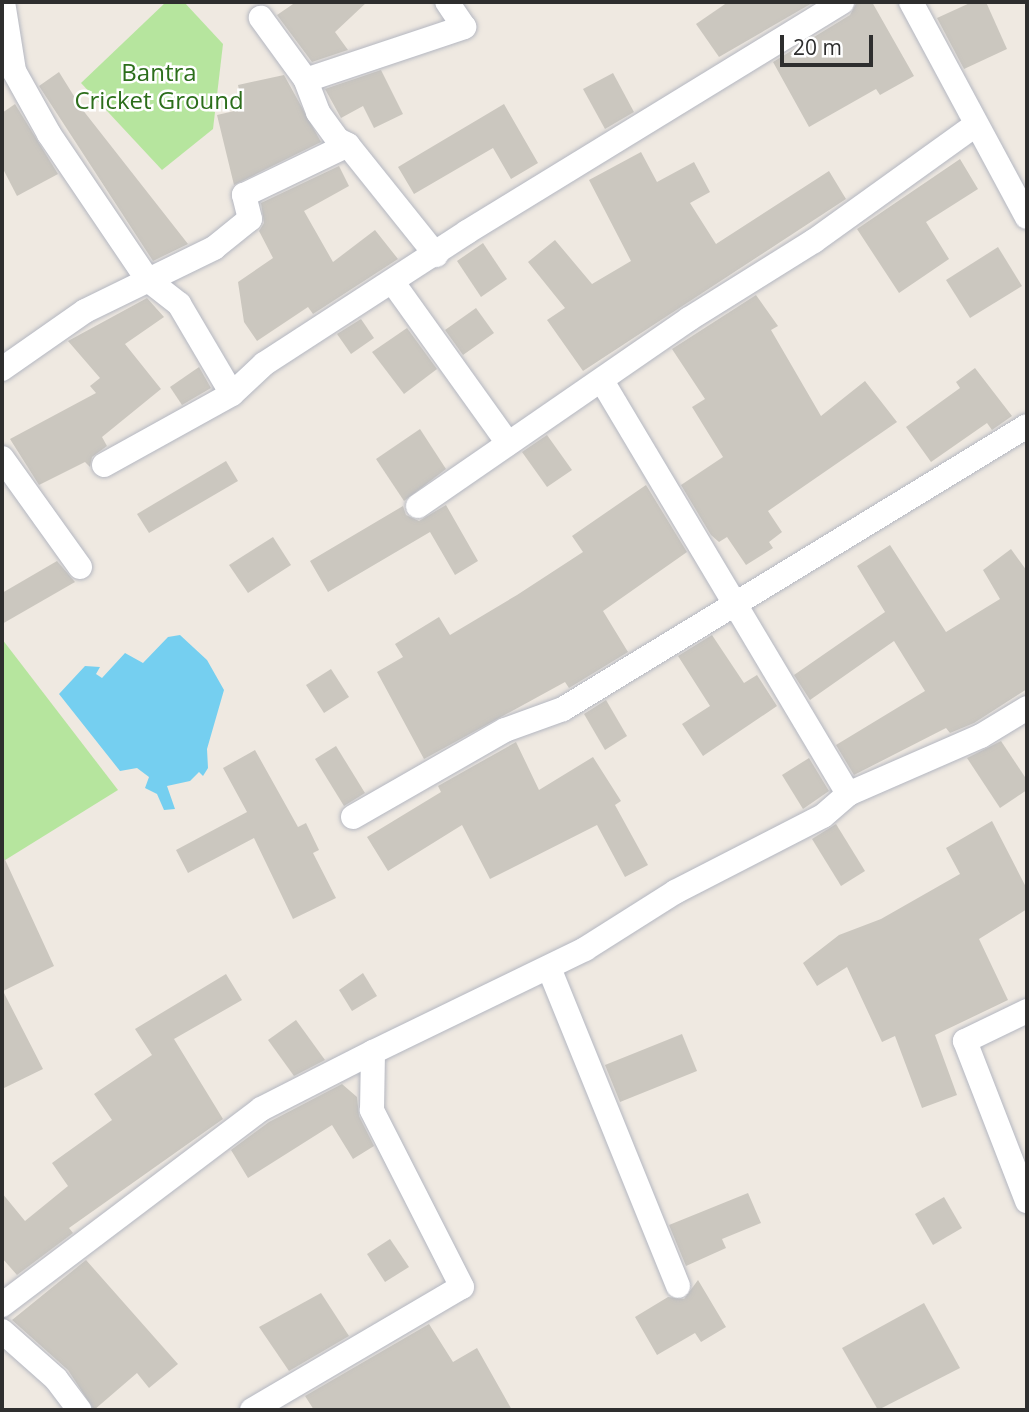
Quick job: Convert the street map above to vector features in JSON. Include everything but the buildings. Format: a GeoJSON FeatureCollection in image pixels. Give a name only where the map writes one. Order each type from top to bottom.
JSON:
{"type":"FeatureCollection","features":[{"type":"Feature","properties":{"kind":"street"},"geometry":{"type":"LineString","coordinates":[[3,2],[14,71],[147,279],[179,304],[232,394]]}},
{"type":"Feature","properties":{"kind":"street"},"geometry":{"type":"LineString","coordinates":[[306,80],[464,27],[447,2]]}},
{"type":"Feature","properties":{"kind":"street"},"geometry":{"type":"LineString","coordinates":[[104,465],[232,394],[264,364],[842,2]]}},
{"type":"Feature","properties":{"kind":"street"},"geometry":{"type":"LineString","coordinates":[[911,2],[974,126],[1027,217]]}},
{"type":"Feature","properties":{"kind":"street"},"geometry":{"type":"LineString","coordinates":[[261,18],[306,80],[318,112],[338,140],[348,145],[436,255]]}},
{"type":"Feature","properties":{"kind":"street"},"geometry":{"type":"LineString","coordinates":[[418,506],[974,126]]}},
{"type":"Feature","properties":{"kind":"street"},"geometry":{"type":"LineString","coordinates":[[2,369],[85,311],[214,247],[250,219],[244,195],[348,145]]}},
{"type":"Feature","properties":{"kind":"street"},"geometry":{"type":"LineString","coordinates":[[394,284],[508,443]]}},
{"type":"Feature","properties":{"kind":"street"},"geometry":{"type":"LineString","coordinates":[[602,381],[848,794]]}},
{"type":"Feature","properties":{"kind":"street"},"geometry":{"type":"LineString","coordinates":[[353,817],[505,730],[563,709],[1027,426]]}},
{"type":"Feature","properties":{"kind":"street"},"geometry":{"type":"LineString","coordinates":[[2,458],[80,567]]}},
{"type":"Feature","properties":{"kind":"street"},"geometry":{"type":"LineString","coordinates":[[2,1305],[261,1109],[549,968],[675,892],[823,816],[848,794],[981,736],[1027,708]]}},
{"type":"Feature","properties":{"kind":"street"},"geometry":{"type":"LineString","coordinates":[[549,968],[678,1286]]}},
{"type":"Feature","properties":{"kind":"street"},"geometry":{"type":"LineString","coordinates":[[1027,1011],[965,1041],[1027,1201]]}},
{"type":"Feature","properties":{"kind":"street"},"geometry":{"type":"LineString","coordinates":[[252,1410],[462,1287],[372,1110],[373,1052]]}},
{"type":"Feature","properties":{"kind":"street"},"geometry":{"type":"LineString","coordinates":[[2,1331],[56,1378],[79,1410]]}},
{"type":"Feature","properties":{"kind":"green space","name":"Bantra Cricket Ground"},"geometry":{"type":"Polygon","coordinates":[[[166,2],[184,2],[223,44],[213,129],[162,170],[81,83],[166,2]]]}},
{"type":"Feature","properties":{"kind":"green space"},"geometry":{"type":"Polygon","coordinates":[[[2,639],[118,790],[2,862],[2,639]]]}},
{"type":"Feature","properties":{"kind":"water"},"geometry":{"type":"Polygon","coordinates":[[[180,635],[207,660],[224,690],[207,749],[208,768],[203,776],[199,772],[190,781],[167,786],[175,809],[164,810],[157,794],[145,788],[149,777],[137,768],[120,771],[59,694],[85,666],[100,667],[96,674],[102,678],[125,653],[143,663],[168,637],[180,635]]]}}]}
